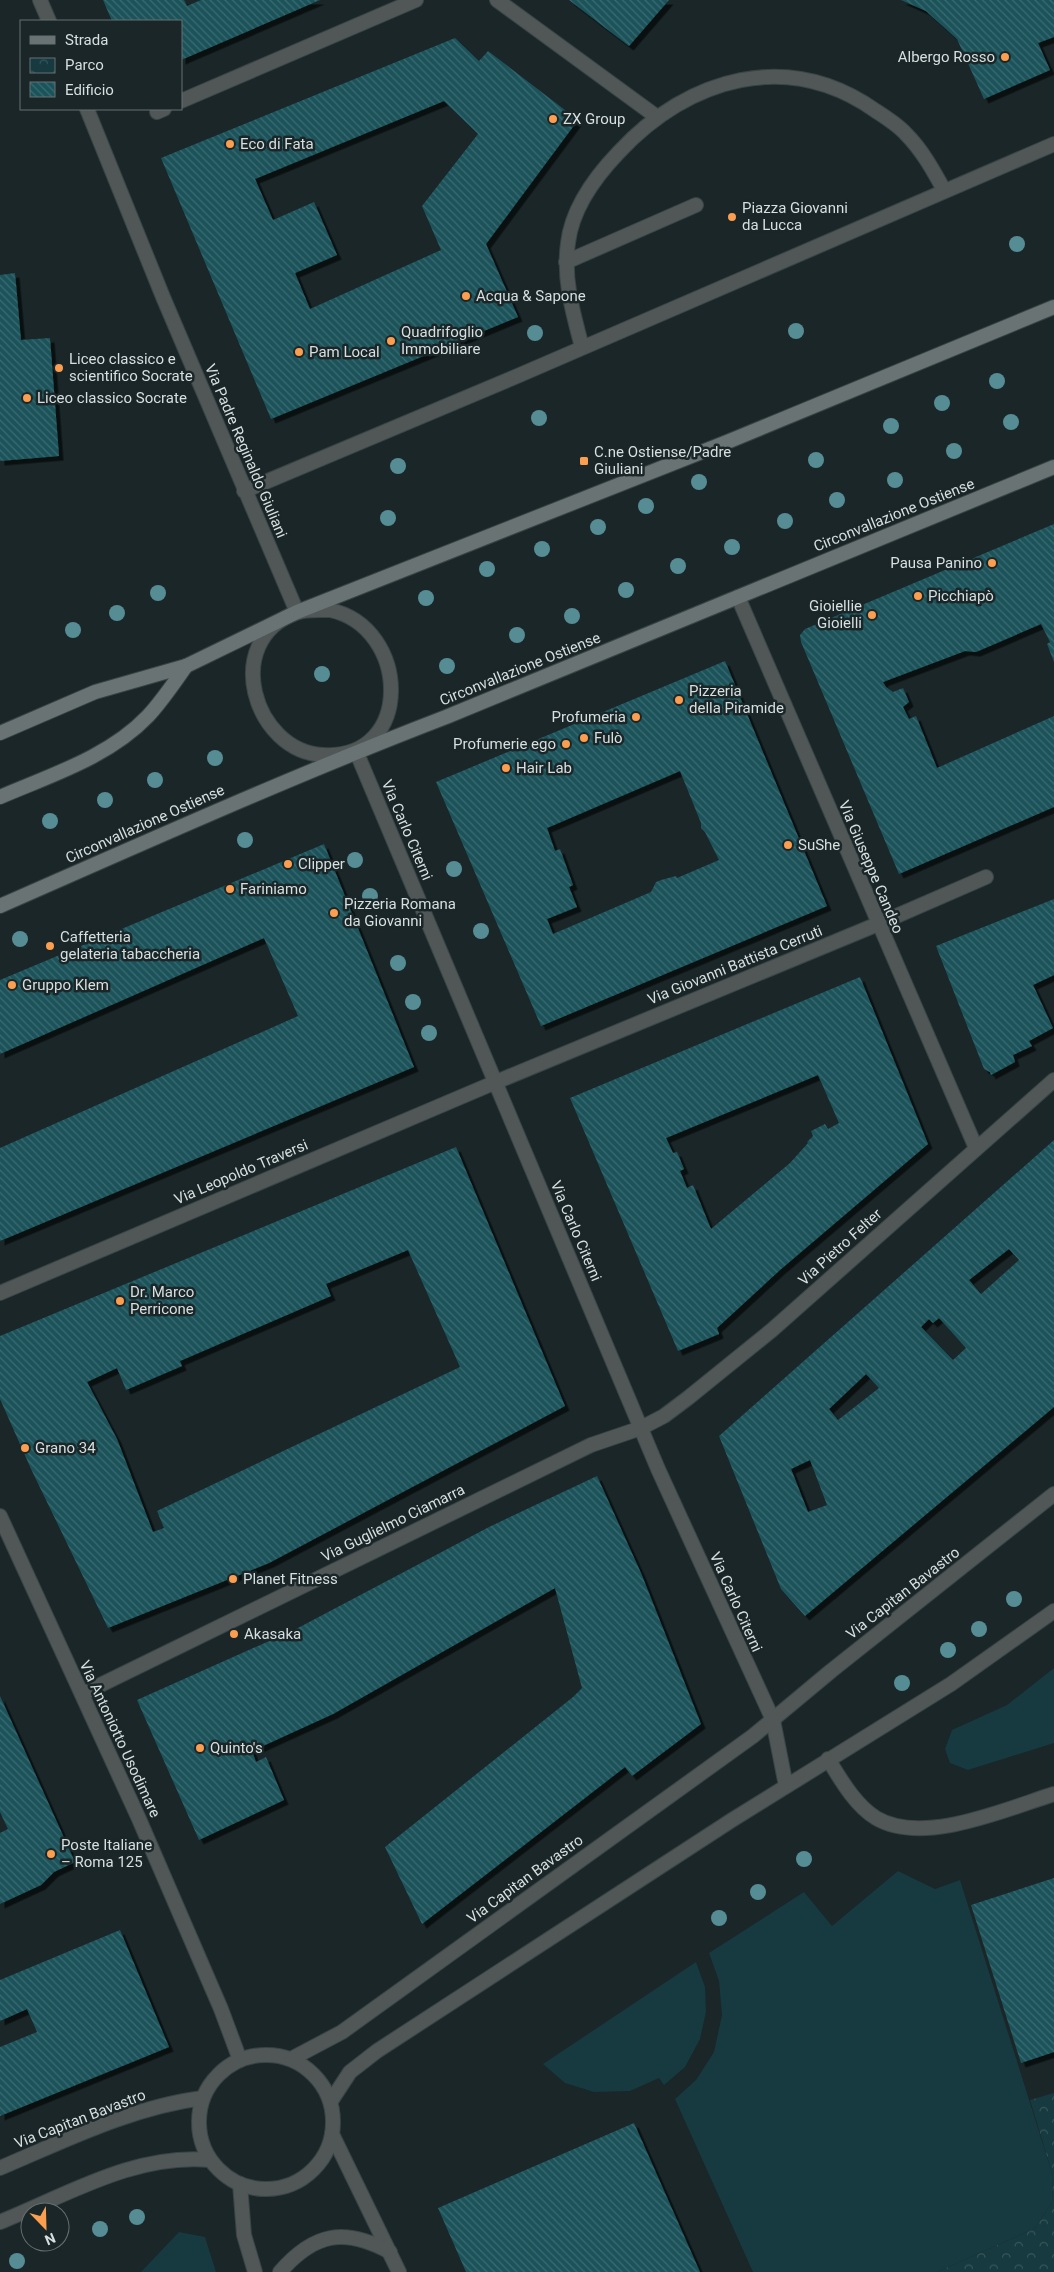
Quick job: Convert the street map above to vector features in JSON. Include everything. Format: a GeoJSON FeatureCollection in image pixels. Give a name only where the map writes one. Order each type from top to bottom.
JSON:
{"type":"FeatureCollection","features":[{"type":"Feature","properties":{"kind":"main road"},"geometry":{"type":"LineString","coordinates":[[0,733],[95,692],[186,666],[297,612],[727,442],[1054,307]]}},
{"type":"Feature","properties":{"kind":"main road","name":"Circonvallazione Ostiense"},"geometry":{"type":"LineString","coordinates":[[0,906],[243,798],[356,751],[446,717],[1054,467]]}},
{"type":"Feature","properties":{"kind":"main road"},"geometry":{"type":"LineString","coordinates":[[0,797],[93,756],[120,740],[153,710],[186,666]]}},
{"type":"Feature","properties":{"kind":"street"},"geometry":{"type":"LineString","coordinates":[[40,0],[49,20]]}},
{"type":"Feature","properties":{"kind":"street"},"geometry":{"type":"LineString","coordinates":[[182,101],[416,0]]}},
{"type":"Feature","properties":{"kind":"street"},"geometry":{"type":"LineString","coordinates":[[497,0],[657,117]]}},
{"type":"Feature","properties":{"kind":"street"},"geometry":{"type":"LineString","coordinates":[[582,347],[569,295],[566,262],[571,229],[586,196],[610,162],[657,117],[682,102],[725,85],[766,77],[806,79],[858,99],[900,128],[920,150],[944,190]]}},
{"type":"Feature","properties":{"kind":"street","name":"Via Padre Reginaldo Giuliani"},"geometry":{"type":"LineString","coordinates":[[87,110],[244,491],[297,612]]}},
{"type":"Feature","properties":{"kind":"street"},"geometry":{"type":"LineString","coordinates":[[244,491],[1054,144]]}},
{"type":"Feature","properties":{"kind":"street"},"geometry":{"type":"LineString","coordinates":[[566,262],[696,205]]}},
{"type":"Feature","properties":{"kind":"street","name":"Via Giuseppe Candeo"},"geometry":{"type":"LineString","coordinates":[[738,597],[976,1148]]}},
{"type":"Feature","properties":{"kind":"street"},"geometry":{"type":"LineString","coordinates":[[330,610],[351,617],[362,624],[371,635],[380,647],[386,661],[391,689],[388,714],[371,740],[356,751],[322,755],[301,749],[282,736],[265,716],[254,688],[252,676],[256,649],[268,631],[278,622],[297,612],[330,610]]}},
{"type":"Feature","properties":{"kind":"street","name":"Via Carlo Citerni"},"geometry":{"type":"LineString","coordinates":[[356,751],[641,1428],[742,1656],[773,1720]]}},
{"type":"Feature","properties":{"kind":"street","name":"Via Giovanni Battista Cerruti"},"geometry":{"type":"LineString","coordinates":[[496,1082],[878,924],[986,877]]}},
{"type":"Feature","properties":{"kind":"street","name":"Via Pietro Felter"},"geometry":{"type":"LineString","coordinates":[[641,1428],[664,1416],[772,1330],[1054,1080]]}},
{"type":"Feature","properties":{"kind":"street","name":"Via Leopoldo Traversi"},"geometry":{"type":"LineString","coordinates":[[0,1293],[496,1082]]}},
{"type":"Feature","properties":{"kind":"street","name":"Via Guglielmo Ciamarra"},"geometry":{"type":"LineString","coordinates":[[82,1694],[582,1449],[641,1428]]}},
{"type":"Feature","properties":{"kind":"street","name":"Via Capitan Bavastro"},"geometry":{"type":"LineString","coordinates":[[292,2059],[354,2024],[773,1720],[831,1671],[1054,1494]]}},
{"type":"Feature","properties":{"kind":"street","name":"Via Antoniotto Usodimare"},"geometry":{"type":"LineString","coordinates":[[0,1516],[82,1694],[221,2009],[240,2060]]}},
{"type":"Feature","properties":{"kind":"street"},"geometry":{"type":"LineString","coordinates":[[331,2101],[341,2084],[361,2062],[828,1759],[950,1684],[1054,1611]]}},
{"type":"Feature","properties":{"kind":"street"},"geometry":{"type":"LineString","coordinates":[[773,1720],[786,1786]]}},
{"type":"Feature","properties":{"kind":"street"},"geometry":{"type":"LineString","coordinates":[[828,1759],[851,1794],[864,1808],[877,1818],[906,1828],[920,1829],[947,1826],[1054,1794]]}},
{"type":"Feature","properties":{"kind":"street"},"geometry":{"type":"LineString","coordinates":[[267,2055],[292,2059],[309,2069],[320,2081],[331,2101],[333,2114],[332,2134],[326,2153],[314,2170],[298,2181],[279,2188],[259,2190],[240,2184],[218,2170],[210,2160],[201,2140],[198,2119],[203,2098],[212,2083],[224,2069],[240,2060],[253,2056],[267,2055]]}},
{"type":"Feature","properties":{"kind":"street","name":"Via Capitan Bavastro"},"geometry":{"type":"LineString","coordinates":[[0,2168],[123,2118],[166,2104],[203,2098]]}},
{"type":"Feature","properties":{"kind":"street"},"geometry":{"type":"LineString","coordinates":[[332,2134],[399,2272]]}},
{"type":"Feature","properties":{"kind":"street"},"geometry":{"type":"LineString","coordinates":[[0,2222],[109,2176],[142,2165],[191,2158],[210,2160]]}},
{"type":"Feature","properties":{"kind":"street"},"geometry":{"type":"LineString","coordinates":[[240,2184],[244,2235],[255,2272]]}},
{"type":"Feature","properties":{"kind":"street"},"geometry":{"type":"LineString","coordinates":[[280,2272],[301,2250],[310,2244],[338,2236],[359,2238],[390,2252]]}},
{"type":"Feature","properties":{"kind":"green space"},"geometry":{"type":"Polygon","coordinates":[[[1054,1668],[1054,1743],[968,1770],[950,1763],[945,1749],[952,1730],[1007,1705],[1054,1668]]]}},
{"type":"Feature","properties":{"kind":"green space"},"geometry":{"type":"Polygon","coordinates":[[[898,1871],[935,1889],[960,1880],[1053,2176],[1052,2203],[1034,2229],[937,2272],[753,2272],[675,2099],[696,2080],[714,2052],[722,2015],[719,1981],[709,1953],[804,1892],[832,1926],[898,1871]]]}},
{"type":"Feature","properties":{"kind":"green space"},"geometry":{"type":"Polygon","coordinates":[[[696,1962],[705,1987],[706,2012],[700,2039],[685,2067],[664,2085],[659,2078],[630,2091],[594,2092],[565,2083],[543,2064],[696,1962]]]}},
{"type":"Feature","properties":{"kind":"green space"},"geometry":{"type":"Polygon","coordinates":[[[1054,2093],[1054,2272],[937,2272],[1034,2229],[1052,2203],[1053,2176],[1030,2100],[1054,2093]]]}},
{"type":"Feature","properties":{"kind":"green space"},"geometry":{"type":"Polygon","coordinates":[[[179,2232],[205,2237],[216,2272],[141,2272],[179,2232]]]}},
{"type":"Feature","properties":{"kind":"building"},"geometry":{"type":"Polygon","coordinates":[[[103,0],[184,0],[187,6],[201,0],[320,0],[182,60],[182,20],[112,20],[103,0]]]}},
{"type":"Feature","properties":{"kind":"building"},"geometry":{"type":"Polygon","coordinates":[[[569,0],[669,0],[629,46],[569,0]]]}},
{"type":"Feature","properties":{"kind":"building","name":"Albergo Rosso"},"geometry":{"type":"Polygon","coordinates":[[[901,0],[1054,0],[1054,37],[1038,43],[1050,70],[984,99],[957,39],[926,11],[901,0]]]}},
{"type":"Feature","properties":{"kind":"building"},"geometry":{"type":"Polygon","coordinates":[[[455,38],[479,61],[488,51],[578,120],[486,244],[518,317],[271,419],[161,158],[455,38]],[[444,101],[255,179],[273,220],[314,202],[337,255],[295,273],[310,309],[441,250],[422,206],[478,134],[444,101]]]}},
{"type":"Feature","properties":{"kind":"building","name":"Liceo classico Socrate"},"geometry":{"type":"Polygon","coordinates":[[[15,273],[21,340],[50,338],[59,456],[0,461],[0,275],[15,273]]]}},
{"type":"Feature","properties":{"kind":"building"},"geometry":{"type":"Polygon","coordinates":[[[1054,524],[1054,662],[1047,644],[1050,642],[1041,624],[976,652],[965,651],[883,682],[893,692],[903,688],[909,702],[903,707],[909,719],[916,716],[937,768],[1054,716],[1054,807],[899,874],[801,642],[800,635],[805,629],[1054,524]]]}},
{"type":"Feature","properties":{"kind":"building"},"geometry":{"type":"Polygon","coordinates":[[[725,661],[827,906],[541,1026],[436,782],[725,661]],[[680,771],[547,828],[555,851],[560,849],[573,885],[569,887],[577,907],[547,919],[553,934],[651,892],[656,882],[676,876],[677,878],[719,860],[705,832],[701,828],[701,823],[680,771]]]}},
{"type":"Feature","properties":{"kind":"building"},"geometry":{"type":"Polygon","coordinates":[[[324,844],[414,1067],[0,1241],[0,1148],[298,1016],[264,938],[0,1054],[0,980],[324,844]]]}},
{"type":"Feature","properties":{"kind":"building"},"geometry":{"type":"Polygon","coordinates":[[[1054,899],[1054,975],[1033,985],[1053,1028],[1029,1041],[1032,1046],[1013,1055],[1015,1062],[991,1075],[990,1072],[984,1069],[936,946],[1054,899]]]}},
{"type":"Feature","properties":{"kind":"building"},"geometry":{"type":"Polygon","coordinates":[[[860,977],[928,1144],[780,1270],[717,1328],[719,1334],[678,1351],[570,1098],[860,977]],[[818,1075],[666,1138],[673,1153],[677,1152],[684,1169],[680,1171],[687,1188],[693,1185],[711,1229],[790,1163],[813,1136],[811,1131],[825,1124],[828,1129],[839,1123],[818,1075]]]}},
{"type":"Feature","properties":{"kind":"building"},"geometry":{"type":"Polygon","coordinates":[[[1054,1140],[1054,1407],[805,1616],[781,1589],[719,1436],[1054,1140]],[[1009,1249],[969,1280],[981,1294],[1019,1260],[1009,1249]],[[939,1318],[933,1323],[929,1319],[921,1327],[953,1360],[966,1348],[939,1318]],[[866,1374],[829,1409],[838,1420],[879,1388],[866,1374]],[[810,1460],[791,1469],[808,1512],[827,1505],[810,1460]]]}},
{"type":"Feature","properties":{"kind":"building"},"geometry":{"type":"Polygon","coordinates":[[[456,1147],[565,1406],[269,1563],[108,1628],[31,1469],[0,1399],[0,1336],[456,1147]],[[408,1250],[326,1284],[331,1296],[180,1361],[182,1366],[126,1390],[117,1368],[87,1382],[117,1439],[153,1532],[164,1528],[157,1511],[460,1367],[408,1250]]]}},
{"type":"Feature","properties":{"kind":"building"},"geometry":{"type":"Polygon","coordinates":[[[597,1476],[641,1573],[701,1724],[632,1776],[625,1767],[422,1924],[385,1847],[582,1688],[555,1588],[333,1714],[252,1751],[256,1762],[266,1757],[284,1800],[199,1840],[137,1700],[296,1629],[489,1527],[597,1476]]]}},
{"type":"Feature","properties":{"kind":"building"},"geometry":{"type":"Polygon","coordinates":[[[0,1696],[75,1862],[54,1872],[41,1885],[0,1904],[0,1833],[8,1829],[0,1812],[0,1696]]]}},
{"type":"Feature","properties":{"kind":"building"},"geometry":{"type":"Polygon","coordinates":[[[1054,1878],[1054,2052],[1021,2063],[971,1905],[1054,1878]]]}},
{"type":"Feature","properties":{"kind":"building"},"geometry":{"type":"Polygon","coordinates":[[[120,1930],[169,2047],[0,2116],[0,2047],[37,2032],[27,2009],[0,2021],[0,1980],[120,1930]]]}},
{"type":"Feature","properties":{"kind":"building"},"geometry":{"type":"Polygon","coordinates":[[[634,2123],[700,2272],[466,2272],[438,2208],[634,2123]]]}},
{"type":"Feature","properties":{"kind":"place","name":"Albergo Rosso"},"geometry":{"type":"Point","coordinates":[1005,57]}},
{"type":"Feature","properties":{"kind":"place","name":"ZX Group"},"geometry":{"type":"Point","coordinates":[553,119]}},
{"type":"Feature","properties":{"kind":"place","name":"Eco di Fata"},"geometry":{"type":"Point","coordinates":[230,144]}},
{"type":"Feature","properties":{"kind":"place","name":"Piazza Giovanni da Lucca"},"geometry":{"type":"Point","coordinates":[732,217]}},
{"type":"Feature","properties":{"kind":"place","name":"Acqua & Sapone"},"geometry":{"type":"Point","coordinates":[466,296]}},
{"type":"Feature","properties":{"kind":"place","name":"Quadrifoglio Immobiliare"},"geometry":{"type":"Point","coordinates":[391,341]}},
{"type":"Feature","properties":{"kind":"place","name":"Pam Local"},"geometry":{"type":"Point","coordinates":[299,352]}},
{"type":"Feature","properties":{"kind":"place","name":"Liceo classico e scientifico Socrate"},"geometry":{"type":"Point","coordinates":[59,368]}},
{"type":"Feature","properties":{"kind":"place","name":"Liceo classico Socrate"},"geometry":{"type":"Point","coordinates":[27,398]}},
{"type":"Feature","properties":{"kind":"place","name":"C.ne Ostiense/Padre Giuliani"},"geometry":{"type":"Point","coordinates":[584,461]}},
{"type":"Feature","properties":{"kind":"place","name":"Pausa Panino"},"geometry":{"type":"Point","coordinates":[992,563]}},
{"type":"Feature","properties":{"kind":"place","name":"Picchiapò"},"geometry":{"type":"Point","coordinates":[918,596]}},
{"type":"Feature","properties":{"kind":"place","name":"Gioiellie Gioielli"},"geometry":{"type":"Point","coordinates":[872,615]}},
{"type":"Feature","properties":{"kind":"place","name":"Pizzeria della Piramide"},"geometry":{"type":"Point","coordinates":[679,700]}},
{"type":"Feature","properties":{"kind":"place","name":"Profumeria"},"geometry":{"type":"Point","coordinates":[636,717]}},
{"type":"Feature","properties":{"kind":"place","name":"Fulò"},"geometry":{"type":"Point","coordinates":[584,738]}},
{"type":"Feature","properties":{"kind":"place","name":"Profumerie ego"},"geometry":{"type":"Point","coordinates":[566,744]}},
{"type":"Feature","properties":{"kind":"place","name":"Hair Lab"},"geometry":{"type":"Point","coordinates":[506,768]}},
{"type":"Feature","properties":{"kind":"place","name":"SuShe"},"geometry":{"type":"Point","coordinates":[788,845]}},
{"type":"Feature","properties":{"kind":"place","name":"Clipper"},"geometry":{"type":"Point","coordinates":[288,864]}},
{"type":"Feature","properties":{"kind":"place","name":"Fariniamo"},"geometry":{"type":"Point","coordinates":[230,889]}},
{"type":"Feature","properties":{"kind":"place","name":"Pizzeria Romana da Giovanni"},"geometry":{"type":"Point","coordinates":[334,913]}},
{"type":"Feature","properties":{"kind":"place","name":"Caffetteria gelateria tabaccheria"},"geometry":{"type":"Point","coordinates":[50,946]}},
{"type":"Feature","properties":{"kind":"place","name":"Gruppo Klem"},"geometry":{"type":"Point","coordinates":[12,985]}},
{"type":"Feature","properties":{"kind":"place","name":"Dr. Marco Perricone"},"geometry":{"type":"Point","coordinates":[120,1301]}},
{"type":"Feature","properties":{"kind":"place","name":"Grano 34"},"geometry":{"type":"Point","coordinates":[25,1448]}},
{"type":"Feature","properties":{"kind":"place","name":"Planet Fitness"},"geometry":{"type":"Point","coordinates":[233,1579]}},
{"type":"Feature","properties":{"kind":"place","name":"Akasaka"},"geometry":{"type":"Point","coordinates":[234,1634]}},
{"type":"Feature","properties":{"kind":"place","name":"Quinto's"},"geometry":{"type":"Point","coordinates":[200,1748]}},
{"type":"Feature","properties":{"kind":"place","name":"Poste Italiane – Roma 125"},"geometry":{"type":"Point","coordinates":[51,1854]}}]}
